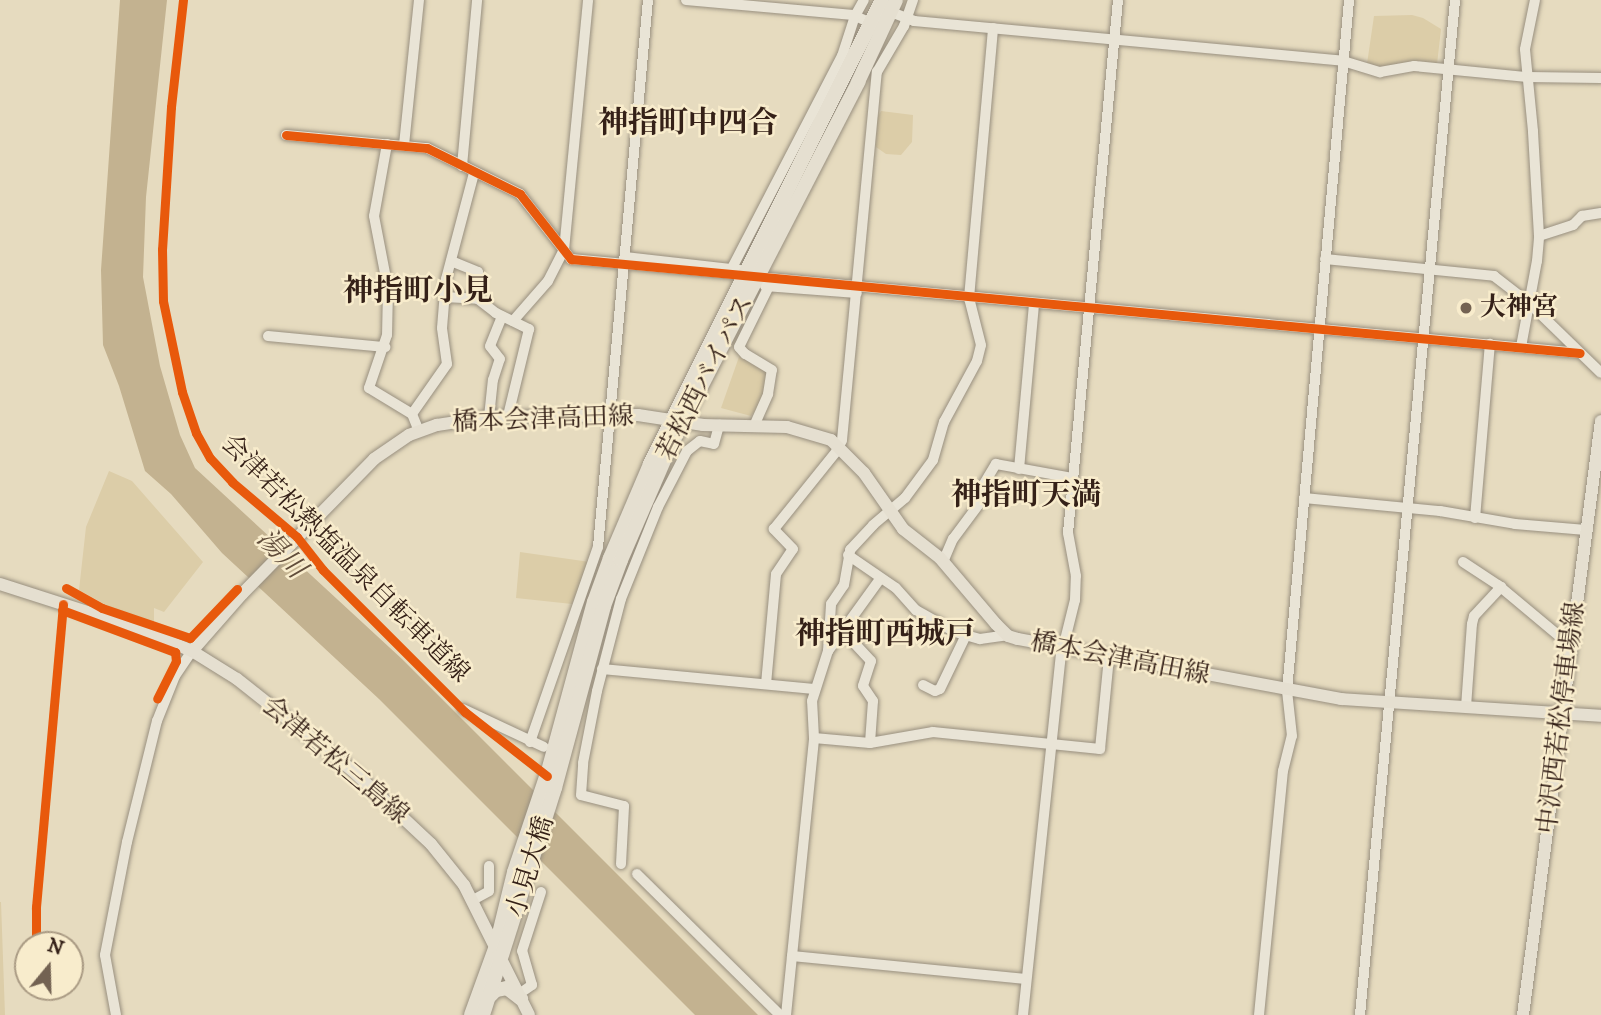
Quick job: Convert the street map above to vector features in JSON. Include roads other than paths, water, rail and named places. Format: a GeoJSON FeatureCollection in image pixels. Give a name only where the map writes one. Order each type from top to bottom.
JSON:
{"type":"FeatureCollection","features":[{"type":"Feature","properties":{"kind":"highway","name":"若松西バイパス"},"geometry":{"type":"LineString","coordinates":[[751,277],[872,23],[890,4]]}},
{"type":"Feature","properties":{"kind":"highway","name":"若松西バイパス"},"geometry":{"type":"LineString","coordinates":[[554,772],[604,606],[678,421],[890,4]]}},
{"type":"Feature","properties":{"kind":"highway","name":"小見大橋"},"geometry":{"type":"LineString","coordinates":[[496,946],[505,909],[520,874],[554,772]]}},
{"type":"Feature","properties":{"kind":"highway","name":"小見大橋"},"geometry":{"type":"LineString","coordinates":[[503,961],[520,874]]}},
{"type":"Feature","properties":{"kind":"highway"},"geometry":{"type":"LineString","coordinates":[[471,1015],[496,946]]}},
{"type":"Feature","properties":{"kind":"highway"},"geometry":{"type":"LineString","coordinates":[[483,1015],[503,961]]}},
{"type":"Feature","properties":{"kind":"highway"},"geometry":{"type":"LineString","coordinates":[[490,996],[499,989],[507,988],[520,997]]}},
{"type":"Feature","properties":{"kind":"main road","name":"橋本会津高田線"},"geometry":{"type":"LineString","coordinates":[[192,651],[242,594],[374,460],[419,431],[456,421],[489,417],[611,415],[804,430],[839,446],[864,473],[890,513],[908,534],[943,562],[1007,635],[1029,643],[1287,691],[1389,704],[1601,716]]}},
{"type":"Feature","properties":{"kind":"main road","name":"中沢西若松停車場線"},"geometry":{"type":"LineString","coordinates":[[1524,1015],[1601,421]]}},
{"type":"Feature","properties":{"kind":"main road","name":"会津若松三島線"},"geometry":{"type":"LineString","coordinates":[[0,584],[145,631],[192,651],[246,686],[386,799],[446,860],[475,904],[529,1015]]}},
{"type":"Feature","properties":{"kind":"main road"},"geometry":{"type":"LineString","coordinates":[[475,904],[495,914],[505,909]]}},
{"type":"Feature","properties":{"kind":"street"},"geometry":{"type":"LineString","coordinates":[[404,145],[419,0]]}},
{"type":"Feature","properties":{"kind":"street"},"geometry":{"type":"LineString","coordinates":[[462,166],[477,0]]}},
{"type":"Feature","properties":{"kind":"street"},"geometry":{"type":"LineString","coordinates":[[513,321],[548,281],[564,250],[588,0]]}},
{"type":"Feature","properties":{"kind":"street"},"geometry":{"type":"LineString","coordinates":[[530,742],[597,550],[648,0]]}},
{"type":"Feature","properties":{"kind":"street"},"geometry":{"type":"LineString","coordinates":[[686,0],[855,16],[872,23]]}},
{"type":"Feature","properties":{"kind":"street"},"geometry":{"type":"LineString","coordinates":[[754,426],[766,399],[772,370],[745,354],[739,347],[751,277],[842,56],[855,16],[864,0]]}},
{"type":"Feature","properties":{"kind":"street"},"geometry":{"type":"LineString","coordinates":[[766,684],[776,574],[793,549],[774,529],[839,446],[857,290],[877,72],[907,20],[913,0]]}},
{"type":"Feature","properties":{"kind":"street"},"geometry":{"type":"LineString","coordinates":[[1023,1015],[1051,744],[1063,648],[1076,587],[1068,533],[1118,0]]}},
{"type":"Feature","properties":{"kind":"street"},"geometry":{"type":"LineString","coordinates":[[1259,1015],[1283,771],[1292,736],[1287,691],[1349,0]]}},
{"type":"Feature","properties":{"kind":"street"},"geometry":{"type":"LineString","coordinates":[[1360,1015],[1455,0]]}},
{"type":"Feature","properties":{"kind":"street"},"geometry":{"type":"LineString","coordinates":[[1521,347],[1539,236],[1534,131],[1525,49],[1535,0]]}},
{"type":"Feature","properties":{"kind":"street"},"geometry":{"type":"LineString","coordinates":[[890,4],[907,20],[1343,61],[1380,72],[1414,66],[1527,77],[1601,78]]}},
{"type":"Feature","properties":{"kind":"street"},"geometry":{"type":"LineString","coordinates":[[828,651],[829,611],[844,585],[848,555],[863,534],[890,513],[921,480],[933,460],[944,422],[977,361],[981,340],[969,298],[993,28]]}},
{"type":"Feature","properties":{"kind":"street"},"geometry":{"type":"LineString","coordinates":[[286,135],[426,148],[520,194],[571,259],[625,261],[857,290],[1580,353]]}},
{"type":"Feature","properties":{"kind":"street"},"geometry":{"type":"LineString","coordinates":[[387,144],[374,216],[388,289],[384,347],[369,388],[412,414],[419,431]]}},
{"type":"Feature","properties":{"kind":"street"},"geometry":{"type":"LineString","coordinates":[[412,414],[446,364],[442,328],[444,297],[450,261],[474,173]]}},
{"type":"Feature","properties":{"kind":"street"},"geometry":{"type":"LineString","coordinates":[[1539,236],[1573,225],[1582,216],[1601,213]]}},
{"type":"Feature","properties":{"kind":"street"},"geometry":{"type":"LineString","coordinates":[[1325,259],[1494,276],[1529,303],[1601,373]]}},
{"type":"Feature","properties":{"kind":"street"},"geometry":{"type":"LineString","coordinates":[[450,261],[478,272],[478,299]]}},
{"type":"Feature","properties":{"kind":"street"},"geometry":{"type":"LineString","coordinates":[[444,297],[478,299],[502,316],[525,327],[530,333],[508,416]]}},
{"type":"Feature","properties":{"kind":"street"},"geometry":{"type":"LineString","coordinates":[[1019,469],[1034,304]]}},
{"type":"Feature","properties":{"kind":"street"},"geometry":{"type":"LineString","coordinates":[[489,417],[493,380],[500,359],[490,346],[502,316]]}},
{"type":"Feature","properties":{"kind":"street"},"geometry":{"type":"LineString","coordinates":[[268,336],[384,347]]}},
{"type":"Feature","properties":{"kind":"street"},"geometry":{"type":"LineString","coordinates":[[1475,517],[1490,344]]}},
{"type":"Feature","properties":{"kind":"street"},"geometry":{"type":"LineString","coordinates":[[621,864],[624,806],[581,795],[584,757],[602,669],[621,599],[658,506],[687,451],[700,441],[714,444],[719,425]]}},
{"type":"Feature","properties":{"kind":"street"},"geometry":{"type":"LineString","coordinates":[[943,562],[953,539],[979,504],[982,486],[996,464],[1073,478]]}},
{"type":"Feature","properties":{"kind":"street"},"geometry":{"type":"LineString","coordinates":[[1304,498],[1586,530]]}},
{"type":"Feature","properties":{"kind":"street"},"geometry":{"type":"LineString","coordinates":[[848,555],[903,595],[916,610],[965,637],[980,639],[1007,635]]}},
{"type":"Feature","properties":{"kind":"street"},"geometry":{"type":"LineString","coordinates":[[1462,562],[1501,587],[1571,646]]}},
{"type":"Feature","properties":{"kind":"street"},"geometry":{"type":"LineString","coordinates":[[786,1015],[814,738],[814,689],[828,651],[880,579]]}},
{"type":"Feature","properties":{"kind":"street"},"geometry":{"type":"LineString","coordinates":[[1466,707],[1474,617],[1501,587]]}},
{"type":"Feature","properties":{"kind":"street"},"geometry":{"type":"LineString","coordinates":[[843,631],[871,662],[863,686],[873,701],[870,743]]}},
{"type":"Feature","properties":{"kind":"street"},"geometry":{"type":"LineString","coordinates":[[923,685],[935,691],[940,689],[965,637]]}},
{"type":"Feature","properties":{"kind":"street"},"geometry":{"type":"LineString","coordinates":[[116,1015],[105,955],[127,842],[157,721],[176,676],[192,651]]}},
{"type":"Feature","properties":{"kind":"street"},"geometry":{"type":"LineString","coordinates":[[814,738],[870,743],[933,732],[1100,749],[1109,657]]}},
{"type":"Feature","properties":{"kind":"street"},"geometry":{"type":"LineString","coordinates":[[602,669],[814,689]]}},
{"type":"Feature","properties":{"kind":"street"},"geometry":{"type":"LineString","coordinates":[[463,709],[544,747]]}},
{"type":"Feature","properties":{"kind":"street"},"geometry":{"type":"LineString","coordinates":[[572,755],[584,757]]}},
{"type":"Feature","properties":{"kind":"street"},"geometry":{"type":"LineString","coordinates":[[475,904],[489,891],[489,866]]}},
{"type":"Feature","properties":{"kind":"street"},"geometry":{"type":"LineString","coordinates":[[637,874],[780,1015]]}},
{"type":"Feature","properties":{"kind":"street"},"geometry":{"type":"LineString","coordinates":[[520,997],[533,985],[523,951],[541,892]]}},
{"type":"Feature","properties":{"kind":"street"},"geometry":{"type":"LineString","coordinates":[[792,956],[1027,979]]}},
{"type":"Feature","properties":{"kind":"water","name":"湯川"},"geometry":{"type":"Polygon","coordinates":[[[120,0],[167,0],[146,197],[143,277],[160,366],[180,435],[195,468],[402,659],[758,1015],[695,1015],[379,699],[222,553],[171,494],[145,471],[119,386],[103,345],[101,270],[120,0]]]}},
{"type":"Feature","properties":{"kind":"place","name":"大神宮"},"geometry":{"type":"Point","coordinates":[1466,308]}},
{"type":"Feature","properties":{"kind":"district","name":"神指町中四合"},"geometry":{"type":"Point","coordinates":[688,124]}},
{"type":"Feature","properties":{"kind":"district","name":"神指町小見"},"geometry":{"type":"Point","coordinates":[418,292]}},
{"type":"Feature","properties":{"kind":"district","name":"神指町天満"},"geometry":{"type":"Point","coordinates":[1026,496]}},
{"type":"Feature","properties":{"kind":"district","name":"神指町西城戸"},"geometry":{"type":"Point","coordinates":[885,635]}}]}
